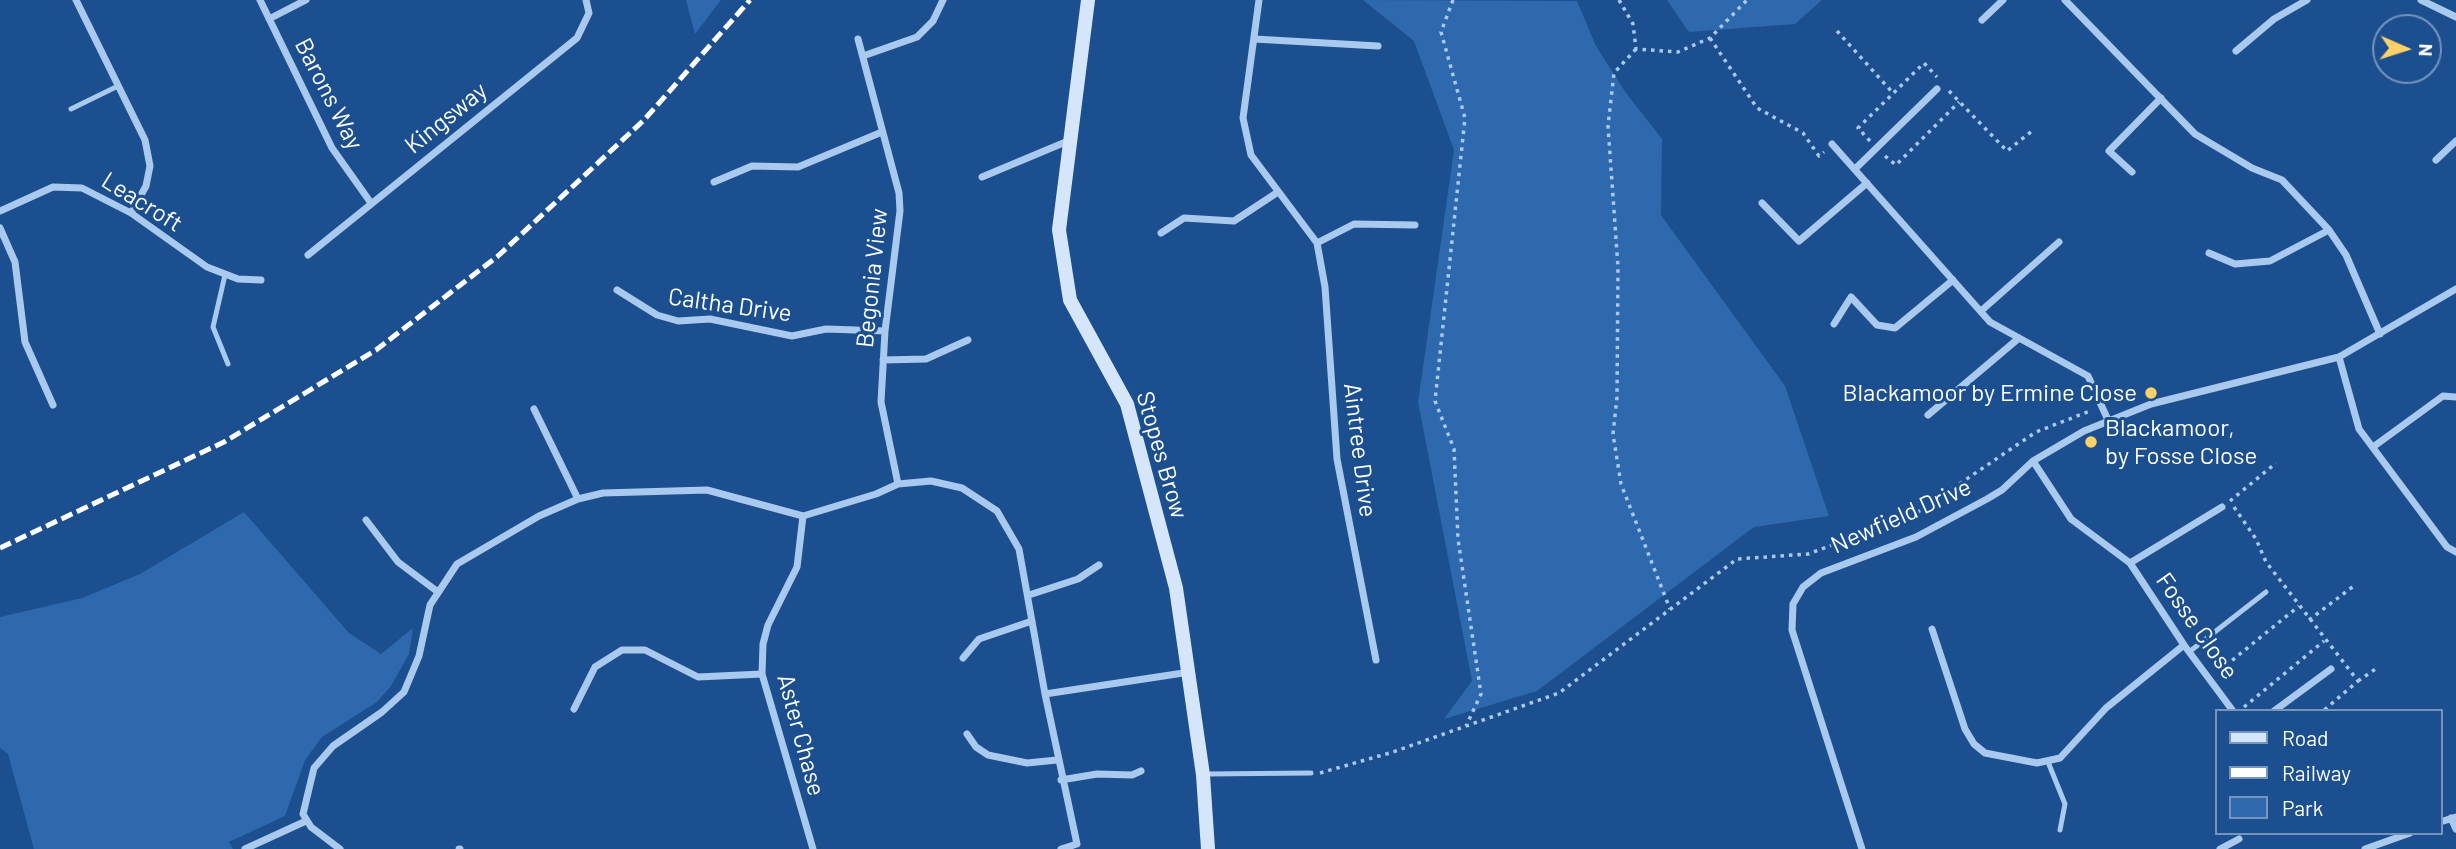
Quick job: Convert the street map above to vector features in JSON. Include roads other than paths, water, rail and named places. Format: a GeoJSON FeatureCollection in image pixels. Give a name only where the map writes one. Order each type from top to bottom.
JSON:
{"type":"FeatureCollection","features":[{"type":"Feature","properties":{"kind":"main road","name":"Stopes Brow"},"geometry":{"type":"LineString","coordinates":[[1088,0],[1059,230],[1070,300],[1127,404],[1176,589],[1203,775],[1208,849]]}},
{"type":"Feature","properties":{"kind":"street"},"geometry":{"type":"LineString","coordinates":[[76,0],[145,140],[150,166],[146,186],[131,213]]}},
{"type":"Feature","properties":{"kind":"street","name":"Barons Way"},"geometry":{"type":"LineString","coordinates":[[260,0],[332,148],[371,203]]}},
{"type":"Feature","properties":{"kind":"street"},"geometry":{"type":"LineString","coordinates":[[269,19],[306,0]]}},
{"type":"Feature","properties":{"kind":"street","name":"Kingsway"},"geometry":{"type":"LineString","coordinates":[[308,255],[576,38],[589,13],[586,0]]}},
{"type":"Feature","properties":{"kind":"street"},"geometry":{"type":"LineString","coordinates":[[863,56],[917,37],[933,21],[943,0]]}},
{"type":"Feature","properties":{"kind":"street","name":"Aintree Drive"},"geometry":{"type":"LineString","coordinates":[[1259,0],[1243,118],[1251,155],[1317,243],[1325,287],[1337,459],[1376,660]]}},
{"type":"Feature","properties":{"kind":"street"},"geometry":{"type":"LineString","coordinates":[[1982,20],[2003,0]]}},
{"type":"Feature","properties":{"kind":"street"},"geometry":{"type":"LineString","coordinates":[[2065,0],[2195,134],[2252,167],[2282,180],[2329,230],[2346,255],[2380,334]]}},
{"type":"Feature","properties":{"kind":"street"},"geometry":{"type":"LineString","coordinates":[[2236,51],[2274,19],[2307,0]]}},
{"type":"Feature","properties":{"kind":"street"},"geometry":{"type":"LineString","coordinates":[[2421,0],[2456,17]]}},
{"type":"Feature","properties":{"kind":"street","name":"Begonia View"},"geometry":{"type":"LineString","coordinates":[[858,39],[893,165],[900,211],[885,331],[881,402],[898,484]]}},
{"type":"Feature","properties":{"kind":"street"},"geometry":{"type":"LineString","coordinates":[[1254,39],[1378,46]]}},
{"type":"Feature","properties":{"kind":"street"},"geometry":{"type":"LineString","coordinates":[[1856,168],[1937,89]]}},
{"type":"Feature","properties":{"kind":"street"},"geometry":{"type":"LineString","coordinates":[[2132,172],[2109,151],[2161,98]]}},
{"type":"Feature","properties":{"kind":"street"},"geometry":{"type":"LineString","coordinates":[[714,182],[752,166],[798,167],[882,132]]}},
{"type":"Feature","properties":{"kind":"street"},"geometry":{"type":"LineString","coordinates":[[982,177],[1069,141]]}},
{"type":"Feature","properties":{"kind":"street"},"geometry":{"type":"LineString","coordinates":[[2436,160],[2456,141]]}},
{"type":"Feature","properties":{"kind":"street"},"geometry":{"type":"LineString","coordinates":[[1832,144],[1990,322],[2088,376],[2108,420]]}},
{"type":"Feature","properties":{"kind":"street"},"geometry":{"type":"LineString","coordinates":[[1762,203],[1799,241],[1867,183]]}},
{"type":"Feature","properties":{"kind":"street","name":"Leacroft"},"geometry":{"type":"LineString","coordinates":[[0,211],[42,191],[72,187],[109,200],[131,213],[207,267],[225,275],[261,280]]}},
{"type":"Feature","properties":{"kind":"street"},"geometry":{"type":"LineString","coordinates":[[1161,233],[1184,218],[1234,220],[1278,192]]}},
{"type":"Feature","properties":{"kind":"street"},"geometry":{"type":"LineString","coordinates":[[1317,243],[1354,224],[1415,225]]}},
{"type":"Feature","properties":{"kind":"street"},"geometry":{"type":"LineString","coordinates":[[0,228],[15,262],[25,342],[53,404]]}},
{"type":"Feature","properties":{"kind":"street"},"geometry":{"type":"LineString","coordinates":[[2209,253],[2235,264],[2270,261],[2329,230]]}},
{"type":"Feature","properties":{"kind":"street"},"geometry":{"type":"LineString","coordinates":[[1981,311],[2059,242]]}},
{"type":"Feature","properties":{"kind":"street"},"geometry":{"type":"LineString","coordinates":[[1834,324],[1851,297],[1877,325],[1895,328],[1953,280]]}},
{"type":"Feature","properties":{"kind":"street","name":"Newfield Drive"},"geometry":{"type":"LineString","coordinates":[[1862,849],[1792,630],[1793,604],[1803,587],[1821,573],[1916,537],[1944,523],[2002,490],[2033,461],[2054,447],[2108,420],[2151,404],[2339,357],[2456,289]]}},
{"type":"Feature","properties":{"kind":"street","name":"Caltha Drive"},"geometry":{"type":"LineString","coordinates":[[617,290],[657,315],[678,321],[710,319],[792,336],[826,329],[885,331]]}},
{"type":"Feature","properties":{"kind":"street"},"geometry":{"type":"LineString","coordinates":[[1928,415],[2019,338]]}},
{"type":"Feature","properties":{"kind":"street"},"geometry":{"type":"LineString","coordinates":[[883,360],[926,359],[968,340]]}},
{"type":"Feature","properties":{"kind":"street"},"geometry":{"type":"LineString","coordinates":[[2339,357],[2359,429],[2447,547],[2456,552]]}},
{"type":"Feature","properties":{"kind":"street"},"geometry":{"type":"LineString","coordinates":[[2373,447],[2443,396],[2456,397]]}},
{"type":"Feature","properties":{"kind":"street"},"geometry":{"type":"LineString","coordinates":[[534,409],[578,499]]}},
{"type":"Feature","properties":{"kind":"street","name":"Fosse Close"},"geometry":{"type":"LineString","coordinates":[[2033,461],[2071,519],[2130,563],[2186,648],[2232,709]]}},
{"type":"Feature","properties":{"kind":"street"},"geometry":{"type":"LineString","coordinates":[[340,849],[306,821],[304,806],[314,768],[333,746],[382,712],[404,692],[419,656],[430,605],[457,564],[539,516],[578,499],[603,493],[707,490],[803,516],[876,494],[898,484],[931,481],[950,484],[986,501],[1013,535],[1029,595],[1061,780],[1079,846],[1061,849]]}},
{"type":"Feature","properties":{"kind":"street","name":"Fosse Close"},"geometry":{"type":"LineString","coordinates":[[2130,563],[2222,507]]}},
{"type":"Feature","properties":{"kind":"street","name":"Aster Chase"},"geometry":{"type":"LineString","coordinates":[[803,516],[797,567],[768,625],[763,644],[762,674],[813,849]]}},
{"type":"Feature","properties":{"kind":"street"},"geometry":{"type":"LineString","coordinates":[[366,520],[398,562],[438,592]]}},
{"type":"Feature","properties":{"kind":"street"},"geometry":{"type":"LineString","coordinates":[[1029,595],[1078,579],[1099,565]]}},
{"type":"Feature","properties":{"kind":"street"},"geometry":{"type":"LineString","coordinates":[[963,657],[979,639],[1032,621]]}},
{"type":"Feature","properties":{"kind":"street"},"geometry":{"type":"LineString","coordinates":[[1932,629],[1965,729],[1974,744],[1985,753],[2037,764],[2060,758],[2106,708],[2186,648]]}},
{"type":"Feature","properties":{"kind":"street"},"geometry":{"type":"LineString","coordinates":[[573,709],[595,667],[622,650],[645,650],[698,677],[762,674]]}},
{"type":"Feature","properties":{"kind":"street"},"geometry":{"type":"LineString","coordinates":[[2277,709],[2331,669]]}},
{"type":"Feature","properties":{"kind":"street"},"geometry":{"type":"LineString","coordinates":[[1045,694],[1190,672]]}},
{"type":"Feature","properties":{"kind":"street"},"geometry":{"type":"LineString","coordinates":[[967,734],[976,747],[988,755],[1027,763],[1058,760]]}},
{"type":"Feature","properties":{"kind":"street"},"geometry":{"type":"LineString","coordinates":[[1061,780],[1097,774],[1132,775],[1141,771]]}},
{"type":"Feature","properties":{"kind":"street"},"geometry":{"type":"LineString","coordinates":[[2454,818],[2456,830]]}},
{"type":"Feature","properties":{"kind":"street"},"geometry":{"type":"LineString","coordinates":[[245,849],[306,821]]}},
{"type":"Feature","properties":{"kind":"street"},"geometry":{"type":"LineString","coordinates":[[2365,849],[2404,835]]}},
{"type":"Feature","properties":{"kind":"street"},"geometry":{"type":"LineString","coordinates":[[2220,849],[2239,839]]}},
{"type":"Feature","properties":{"kind":"street"},"geometry":{"type":"LineString","coordinates":[[2392,839],[2395,849]]}},
{"type":"Feature","properties":{"kind":"lane"},"geometry":{"type":"LineString","coordinates":[[72,109],[118,86]]}},
{"type":"Feature","properties":{"kind":"lane"},"geometry":{"type":"LineString","coordinates":[[225,275],[213,327],[228,364]]}},
{"type":"Feature","properties":{"kind":"lane"},"geometry":{"type":"LineString","coordinates":[[2186,648],[2266,592]]}},
{"type":"Feature","properties":{"kind":"lane"},"geometry":{"type":"LineString","coordinates":[[2048,762],[2065,804],[2060,830]]}},
{"type":"Feature","properties":{"kind":"lane"},"geometry":{"type":"LineString","coordinates":[[1203,775],[1311,773]]}},
{"type":"Feature","properties":{"kind":"railway"},"geometry":{"type":"LineString","coordinates":[[0,548],[224,442],[376,350],[498,256],[644,120],[750,0]]}},
{"type":"Feature","properties":{"kind":"place","name":"Blackamoor by Ermine Close"},"geometry":{"type":"Point","coordinates":[2151,393]}},
{"type":"Feature","properties":{"kind":"place","name":"Blackamoor, by Fosse Close"},"geometry":{"type":"Point","coordinates":[2091,442]}}]}
